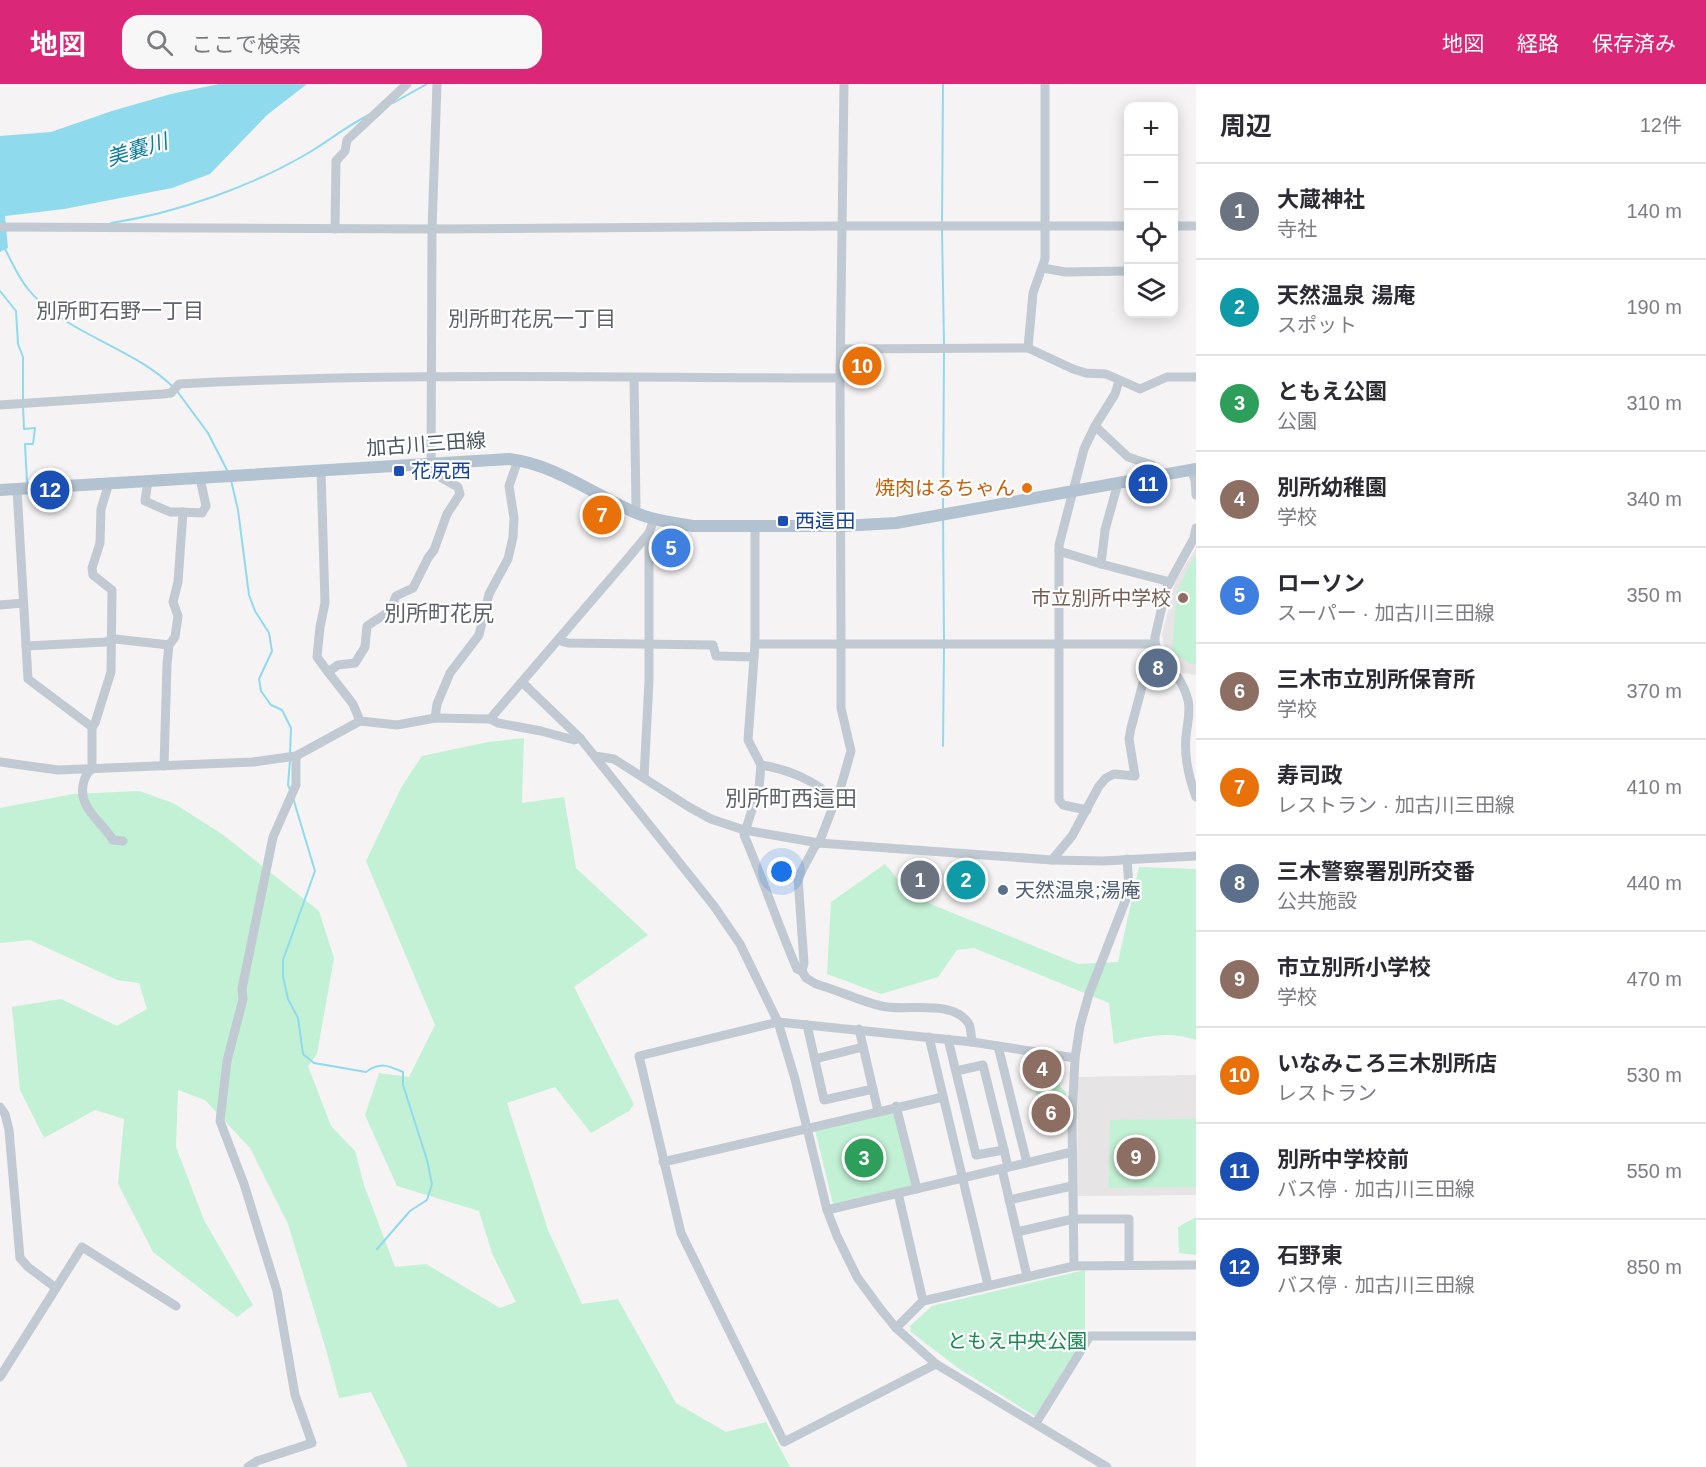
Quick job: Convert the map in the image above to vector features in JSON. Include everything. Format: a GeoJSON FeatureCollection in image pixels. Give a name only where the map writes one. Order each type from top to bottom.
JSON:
{"type":"FeatureCollection","features":[{"type":"Feature","properties":{"kind":"main road","name":"加古川三田線"},"geometry":{"type":"LineString","coordinates":[[0,490],[518,460],[545,468],[634,512],[654,519],[693,526],[841,526],[918,520],[1193,470]]}},
{"type":"Feature","properties":{"kind":"street"},"geometry":{"type":"LineString","coordinates":[[335,229],[336,161],[345,151],[347,140],[407,84]]}},
{"type":"Feature","properties":{"kind":"street"},"geometry":{"type":"LineString","coordinates":[[328,672],[338,665],[355,663],[365,647],[367,626],[390,612],[396,596],[413,588],[434,550],[447,514],[460,494],[458,487],[433,475],[431,465],[432,230],[437,84]]}},
{"type":"Feature","properties":{"kind":"street"},"geometry":{"type":"LineString","coordinates":[[802,971],[804,963],[798,878],[815,846],[819,843],[841,786],[851,751],[841,708],[840,349],[844,84]]}},
{"type":"Feature","properties":{"kind":"street"},"geometry":{"type":"LineString","coordinates":[[1028,348],[1033,293],[1045,259],[1045,84]]}},
{"type":"Feature","properties":{"kind":"street"},"geometry":{"type":"LineString","coordinates":[[3,227],[432,230],[1124,226]]}},
{"type":"Feature","properties":{"kind":"street"},"geometry":{"type":"LineString","coordinates":[[1178,226],[1196,226]]}},
{"type":"Feature","properties":{"kind":"street"},"geometry":{"type":"LineString","coordinates":[[1043,268],[1065,272],[1124,271]]}},
{"type":"Feature","properties":{"kind":"street"},"geometry":{"type":"LineString","coordinates":[[840,349],[1028,348],[1073,369],[1086,373],[1106,374],[1140,388],[1167,377],[1196,377]]}},
{"type":"Feature","properties":{"kind":"street"},"geometry":{"type":"LineString","coordinates":[[0,405],[171,393],[179,384],[432,378],[840,378]]}},
{"type":"Feature","properties":{"kind":"street"},"geometry":{"type":"LineString","coordinates":[[634,378],[636,506],[634,512]]}},
{"type":"Feature","properties":{"kind":"street"},"geometry":{"type":"LineString","coordinates":[[1087,810],[1063,805],[1059,800],[1059,545],[1084,449],[1115,394],[1119,381]]}},
{"type":"Feature","properties":{"kind":"street"},"geometry":{"type":"LineString","coordinates":[[1095,426],[1128,457],[1152,465],[1161,476]]}},
{"type":"Feature","properties":{"kind":"street"},"geometry":{"type":"LineString","coordinates":[[435,718],[437,704],[450,673],[479,635],[489,594],[508,559],[514,518],[509,486],[518,460]]}},
{"type":"Feature","properties":{"kind":"street"},"geometry":{"type":"LineString","coordinates":[[321,470],[325,603],[317,657],[353,704],[360,721]]}},
{"type":"Feature","properties":{"kind":"street"},"geometry":{"type":"LineString","coordinates":[[1193,470],[1196,495]]}},
{"type":"Feature","properties":{"kind":"street"},"geometry":{"type":"LineString","coordinates":[[148,481],[145,501],[170,512],[202,513],[206,506],[200,478]]}},
{"type":"Feature","properties":{"kind":"street"},"geometry":{"type":"LineString","coordinates":[[92,769],[92,727],[111,672],[112,590],[93,575],[92,568],[100,543],[101,509],[109,483]]}},
{"type":"Feature","properties":{"kind":"street"},"geometry":{"type":"LineString","coordinates":[[1101,564],[1105,530],[1118,483]]}},
{"type":"Feature","properties":{"kind":"street"},"geometry":{"type":"LineString","coordinates":[[17,489],[28,679],[92,727]]}},
{"type":"Feature","properties":{"kind":"street"},"geometry":{"type":"LineString","coordinates":[[164,766],[167,664],[169,645],[175,637],[178,616],[173,602],[178,582],[183,512]]}},
{"type":"Feature","properties":{"kind":"street"},"geometry":{"type":"LineString","coordinates":[[644,777],[650,644],[649,533],[654,519]]}},
{"type":"Feature","properties":{"kind":"street"},"geometry":{"type":"LineString","coordinates":[[755,527],[755,644],[748,740],[761,765],[759,788],[744,835],[766,886],[786,944],[797,969],[816,984],[880,1006],[899,1009],[926,1006],[960,1015],[970,1024],[972,1042]]}},
{"type":"Feature","properties":{"kind":"street"},"geometry":{"type":"LineString","coordinates":[[490,719],[649,533]]}},
{"type":"Feature","properties":{"kind":"street"},"geometry":{"type":"LineString","coordinates":[[1052,860],[1072,836],[1106,778],[1114,774],[1135,776],[1129,739],[1131,728],[1170,582],[1195,535]]}},
{"type":"Feature","properties":{"kind":"street"},"geometry":{"type":"LineString","coordinates":[[1059,551],[1170,582]]}},
{"type":"Feature","properties":{"kind":"street"},"geometry":{"type":"LineString","coordinates":[[0,605],[24,603]]}},
{"type":"Feature","properties":{"kind":"street"},"geometry":{"type":"LineString","coordinates":[[26,646],[114,639],[169,645]]}},
{"type":"Feature","properties":{"kind":"street"},"geometry":{"type":"LineString","coordinates":[[558,640],[568,643],[712,645],[716,656],[754,657]]}},
{"type":"Feature","properties":{"kind":"street"},"geometry":{"type":"LineString","coordinates":[[755,644],[1155,644]]}},
{"type":"Feature","properties":{"kind":"street"},"geometry":{"type":"LineString","coordinates":[[1155,644],[1177,673],[1192,704],[1186,738],[1188,770],[1196,797]]}},
{"type":"Feature","properties":{"kind":"street"},"geometry":{"type":"LineString","coordinates":[[523,683],[580,738],[595,756],[714,906],[740,944],[778,1022],[795,1079],[827,1210],[857,1277],[896,1328],[936,1364],[1107,1467]]}},
{"type":"Feature","properties":{"kind":"street"},"geometry":{"type":"LineString","coordinates":[[0,762],[58,770],[253,762],[296,756],[360,721],[397,725],[435,718],[490,719],[498,723],[574,740],[580,738]]}},
{"type":"Feature","properties":{"kind":"street"},"geometry":{"type":"LineString","coordinates":[[248,1467],[257,1461],[312,1443],[295,1395],[277,1291],[244,1184],[220,1121],[227,1061],[243,999],[242,989],[273,837],[296,785],[296,756]]}},
{"type":"Feature","properties":{"kind":"street"},"geometry":{"type":"LineString","coordinates":[[595,756],[614,759],[711,819],[744,830],[819,843],[1052,860],[1127,860],[1196,856]]}},
{"type":"Feature","properties":{"kind":"street"},"geometry":{"type":"LineString","coordinates":[[761,765],[782,768],[827,792],[835,801]]}},
{"type":"Feature","properties":{"kind":"street"},"geometry":{"type":"LineString","coordinates":[[92,769],[87,772],[81,792],[88,809],[113,840],[123,841]]}},
{"type":"Feature","properties":{"kind":"street"},"geometry":{"type":"LineString","coordinates":[[1074,1266],[1072,1152],[1075,1058],[1082,1015],[1126,899],[1129,887],[1127,860]]}},
{"type":"Feature","properties":{"kind":"street"},"geometry":{"type":"LineString","coordinates":[[936,1364],[784,1442],[681,1233],[639,1056],[778,1022],[948,1039],[1075,1058]]}},
{"type":"Feature","properties":{"kind":"street"},"geometry":{"type":"LineString","coordinates":[[807,1025],[824,1100],[873,1089]]}},
{"type":"Feature","properties":{"kind":"street"},"geometry":{"type":"LineString","coordinates":[[859,1029],[878,1111]]}},
{"type":"Feature","properties":{"kind":"street"},"geometry":{"type":"LineString","coordinates":[[929,1037],[988,1285]]}},
{"type":"Feature","properties":{"kind":"street"},"geometry":{"type":"LineString","coordinates":[[948,1039],[976,1155],[1004,1150]]}},
{"type":"Feature","properties":{"kind":"street"},"geometry":{"type":"LineString","coordinates":[[998,1046],[1027,1163]]}},
{"type":"Feature","properties":{"kind":"street"},"geometry":{"type":"LineString","coordinates":[[815,1059],[863,1047]]}},
{"type":"Feature","properties":{"kind":"street"},"geometry":{"type":"LineString","coordinates":[[956,1071],[983,1065],[1004,1150],[1009,1200],[1027,1276]]}},
{"type":"Feature","properties":{"kind":"street"},"geometry":{"type":"LineString","coordinates":[[663,1162],[896,1106],[943,1097]]}},
{"type":"Feature","properties":{"kind":"street"},"geometry":{"type":"LineString","coordinates":[[896,1106],[916,1188]]}},
{"type":"Feature","properties":{"kind":"street"},"geometry":{"type":"LineString","coordinates":[[0,1107],[5,1114],[9,1130],[21,1258],[28,1267],[56,1288]]}},
{"type":"Feature","properties":{"kind":"street"},"geometry":{"type":"LineString","coordinates":[[827,1210],[1072,1152]]}},
{"type":"Feature","properties":{"kind":"street"},"geometry":{"type":"LineString","coordinates":[[1009,1200],[1072,1185]]}},
{"type":"Feature","properties":{"kind":"street"},"geometry":{"type":"LineString","coordinates":[[898,1193],[923,1301]]}},
{"type":"Feature","properties":{"kind":"street"},"geometry":{"type":"LineString","coordinates":[[1017,1232],[1073,1219],[1129,1219],[1129,1265]]}},
{"type":"Feature","properties":{"kind":"street"},"geometry":{"type":"LineString","coordinates":[[0,1377],[82,1247],[176,1306]]}},
{"type":"Feature","properties":{"kind":"street"},"geometry":{"type":"LineString","coordinates":[[896,1328],[923,1301],[1074,1266],[1196,1265]]}},
{"type":"Feature","properties":{"kind":"street"},"geometry":{"type":"LineString","coordinates":[[1036,1423],[1089,1336],[1196,1336]]}},
{"type":"Feature","properties":{"kind":"shaded area","name":"市立別所中学校"},"geometry":{"type":"Polygon","coordinates":[[[1196,548],[1196,675],[1183,673],[1165,649],[1162,635],[1175,582],[1196,548]]]}},
{"type":"Feature","properties":{"kind":"shaded area"},"geometry":{"type":"Polygon","coordinates":[[[1196,1075],[1196,1195],[1077,1196],[1078,1077],[1196,1075]]]}},
{"type":"Feature","properties":{"kind":"green space","name":"市立別所中学校"},"geometry":{"type":"Polygon","coordinates":[[[1194,557],[1196,558],[1196,664],[1189,663],[1172,652],[1177,591],[1194,557]]]}},
{"type":"Feature","properties":{"kind":"green space"},"geometry":{"type":"Polygon","coordinates":[[[524,738],[522,803],[564,797],[576,868],[648,935],[574,987],[634,1104],[629,1111],[591,1133],[555,1087],[507,1103],[548,1230],[582,1304],[618,1299],[676,1403],[726,1432],[766,1422],[790,1467],[408,1467],[371,1392],[339,1398],[288,1224],[250,1148],[205,1100],[178,1090],[176,1147],[204,1220],[253,1305],[237,1317],[153,1252],[118,1184],[124,1119],[95,1110],[44,1138],[20,1090],[12,1007],[61,999],[117,1026],[147,1009],[139,983],[117,980],[30,940],[0,943],[0,808],[73,794],[139,791],[173,803],[222,834],[319,911],[334,958],[317,1054],[308,1066],[331,1126],[355,1151],[364,1185],[395,1267],[426,1264],[500,1308],[516,1302],[492,1253],[479,1211],[397,1186],[365,1115],[379,1073],[409,1077],[435,1025],[366,861],[402,786],[422,756],[488,742],[524,738]]]}},
{"type":"Feature","properties":{"kind":"green space"},"geometry":{"type":"Polygon","coordinates":[[[885,864],[906,889],[933,905],[1078,964],[1118,962],[1139,867],[1196,869],[1196,1040],[1165,1035],[1114,1044],[1109,1003],[974,948],[957,950],[938,977],[881,994],[827,974],[831,902],[885,864]]]}},
{"type":"Feature","properties":{"kind":"green space"},"geometry":{"type":"Polygon","coordinates":[[[1033,1079],[1060,1080],[1060,1087],[1066,1092],[1065,1102],[1039,1106],[1033,1079]]]}},
{"type":"Feature","properties":{"kind":"green space"},"geometry":{"type":"Polygon","coordinates":[[[894,1112],[913,1186],[833,1204],[815,1130],[894,1112]]]}},
{"type":"Feature","properties":{"kind":"green space"},"geometry":{"type":"Polygon","coordinates":[[[1196,1119],[1196,1187],[1109,1188],[1110,1120],[1196,1119]]]}},
{"type":"Feature","properties":{"kind":"green space"},"geometry":{"type":"Polygon","coordinates":[[[1196,1217],[1196,1255],[1179,1253],[1178,1227],[1196,1217]]]}},
{"type":"Feature","properties":{"kind":"green space","name":"ともえ中央公園"},"geometry":{"type":"Polygon","coordinates":[[[1085,1270],[1085,1336],[1035,1416],[958,1368],[911,1332],[910,1326],[932,1306],[1085,1270]]]}},
{"type":"Feature","properties":{"kind":"water","name":"美嚢川"},"geometry":{"type":"Polygon","coordinates":[[[219,84],[307,84],[267,115],[210,174],[172,188],[64,209],[5,216],[8,248],[0,252],[0,136],[51,132],[171,94],[219,84]]]}},
{"type":"Feature","properties":{"kind":"waterway"},"geometry":{"type":"LineString","coordinates":[[393,103],[427,84]]}},
{"type":"Feature","properties":{"kind":"waterway"},"geometry":{"type":"LineString","coordinates":[[942,224],[943,84]]}},
{"type":"Feature","properties":{"kind":"waterway"},"geometry":{"type":"LineString","coordinates":[[111,223],[188,205],[239,187],[310,152],[369,115]]}},
{"type":"Feature","properties":{"kind":"waterway"},"geometry":{"type":"LineString","coordinates":[[942,230],[944,344]]}},
{"type":"Feature","properties":{"kind":"waterway"},"geometry":{"type":"LineString","coordinates":[[5,249],[24,284],[43,304],[79,329],[157,373],[173,387]]}},
{"type":"Feature","properties":{"kind":"waterway"},"geometry":{"type":"LineString","coordinates":[[0,291],[16,311],[18,344],[23,357],[23,400]]}},
{"type":"Feature","properties":{"kind":"waterway"},"geometry":{"type":"LineString","coordinates":[[943,509],[944,350]]}},
{"type":"Feature","properties":{"kind":"waterway"},"geometry":{"type":"LineString","coordinates":[[177,391],[208,433],[228,472]]}},
{"type":"Feature","properties":{"kind":"waterway"},"geometry":{"type":"LineString","coordinates":[[23,406],[24,429],[35,428],[33,444],[25,444],[27,482]]}},
{"type":"Feature","properties":{"kind":"waterway"},"geometry":{"type":"LineString","coordinates":[[231,480],[238,510],[249,595],[255,611],[269,633],[272,651],[259,679],[261,691],[271,705],[282,710],[291,728],[290,754]]}},
{"type":"Feature","properties":{"kind":"waterway"},"geometry":{"type":"LineString","coordinates":[[943,518],[944,641]]}},
{"type":"Feature","properties":{"kind":"waterway"},"geometry":{"type":"LineString","coordinates":[[943,746],[944,647]]}},
{"type":"Feature","properties":{"kind":"waterway"},"geometry":{"type":"LineString","coordinates":[[290,760],[288,785],[290,790]]}},
{"type":"Feature","properties":{"kind":"waterway"},"geometry":{"type":"LineString","coordinates":[[293,798],[315,871],[283,960],[283,977],[288,999],[298,1018],[303,1054],[314,1063],[366,1072],[375,1067],[384,1066],[403,1072],[403,1085],[427,1160],[432,1184],[427,1200],[410,1211],[377,1249]]}},
{"type":"Feature","properties":{"kind":"place","name":"いなみころ三木別所店"},"geometry":{"type":"Point","coordinates":[862,366]}},
{"type":"Feature","properties":{"kind":"place","name":"花尻西"},"geometry":{"type":"Point","coordinates":[399,471]}},
{"type":"Feature","properties":{"kind":"place","name":"別所中学校前"},"geometry":{"type":"Point","coordinates":[1148,484]}},
{"type":"Feature","properties":{"kind":"place","name":"焼肉はるちゃん"},"geometry":{"type":"Point","coordinates":[1027,488]}},
{"type":"Feature","properties":{"kind":"place","name":"石野東"},"geometry":{"type":"Point","coordinates":[50,490]}},
{"type":"Feature","properties":{"kind":"place","name":"寿司政"},"geometry":{"type":"Point","coordinates":[602,515]}},
{"type":"Feature","properties":{"kind":"place","name":"西這田"},"geometry":{"type":"Point","coordinates":[783,521]}},
{"type":"Feature","properties":{"kind":"place","name":"ローソン"},"geometry":{"type":"Point","coordinates":[671,548]}},
{"type":"Feature","properties":{"kind":"place","name":"市立別所中学校"},"geometry":{"type":"Point","coordinates":[1183,598]}},
{"type":"Feature","properties":{"kind":"place","name":"三木警察署別所交番"},"geometry":{"type":"Point","coordinates":[1158,668]}},
{"type":"Feature","properties":{"kind":"place","name":"大蔵神社"},"geometry":{"type":"Point","coordinates":[920,880]}},
{"type":"Feature","properties":{"kind":"place","name":"天然温泉 湯庵"},"geometry":{"type":"Point","coordinates":[966,880]}},
{"type":"Feature","properties":{"kind":"place","name":"天然温泉;湯庵"},"geometry":{"type":"Point","coordinates":[1003,890]}},
{"type":"Feature","properties":{"kind":"place","name":"別所幼稚園"},"geometry":{"type":"Point","coordinates":[1042,1069]}},
{"type":"Feature","properties":{"kind":"place","name":"三木市立別所保育所"},"geometry":{"type":"Point","coordinates":[1051,1113]}},
{"type":"Feature","properties":{"kind":"place","name":"市立別所小学校"},"geometry":{"type":"Point","coordinates":[1136,1157]}},
{"type":"Feature","properties":{"kind":"place","name":"ともえ公園"},"geometry":{"type":"Point","coordinates":[864,1158]}},
{"type":"Feature","properties":{"kind":"district","name":"別所町石野一丁目"},"geometry":{"type":"Point","coordinates":[120,311]}},
{"type":"Feature","properties":{"kind":"district","name":"別所町花尻一丁目"},"geometry":{"type":"Point","coordinates":[532,319]}},
{"type":"Feature","properties":{"kind":"district","name":"別所町花尻"},"geometry":{"type":"Point","coordinates":[439,613]}},
{"type":"Feature","properties":{"kind":"district","name":"別所町西這田"},"geometry":{"type":"Point","coordinates":[791,798]}}]}
